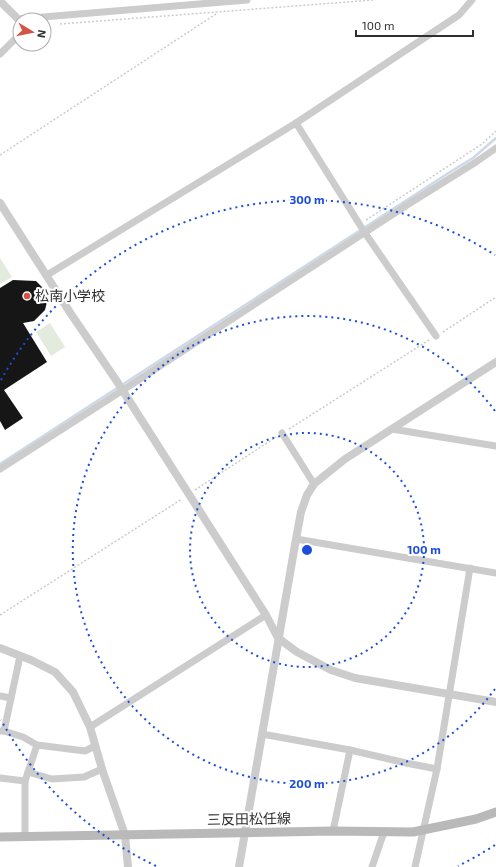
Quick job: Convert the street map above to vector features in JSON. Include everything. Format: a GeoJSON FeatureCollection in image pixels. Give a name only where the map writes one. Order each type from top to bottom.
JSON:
{"type":"FeatureCollection","features":[{"type":"Feature","properties":{"kind":"main road","name":"三反田松任線"},"geometry":{"type":"LineString","coordinates":[[0,837],[333,831],[413,832],[476,819],[496,812]]}},
{"type":"Feature","properties":{"kind":"street"},"geometry":{"type":"LineString","coordinates":[[52,17],[198,2],[248,0]]}},
{"type":"Feature","properties":{"kind":"street"},"geometry":{"type":"LineString","coordinates":[[47,275],[296,123],[459,15],[472,0]]}},
{"type":"Feature","properties":{"kind":"street"},"geometry":{"type":"LineString","coordinates":[[0,1],[12,13]]}},
{"type":"Feature","properties":{"kind":"street"},"geometry":{"type":"LineString","coordinates":[[0,54],[12,42]]}},
{"type":"Feature","properties":{"kind":"street"},"geometry":{"type":"LineString","coordinates":[[296,123],[365,232],[436,336]]}},
{"type":"Feature","properties":{"kind":"street"},"geometry":{"type":"LineString","coordinates":[[0,469],[407,204],[496,148]]}},
{"type":"Feature","properties":{"kind":"street"},"geometry":{"type":"LineString","coordinates":[[0,202],[123,390],[266,615],[278,638],[297,652],[331,670],[355,678],[496,702]]}},
{"type":"Feature","properties":{"kind":"street"},"geometry":{"type":"LineString","coordinates":[[239,867],[296,539],[301,512],[307,495],[314,484],[336,465],[496,362]]}},
{"type":"Feature","properties":{"kind":"street"},"geometry":{"type":"LineString","coordinates":[[392,428],[496,446]]}},
{"type":"Feature","properties":{"kind":"street"},"geometry":{"type":"LineString","coordinates":[[282,433],[314,484]]}},
{"type":"Feature","properties":{"kind":"street"},"geometry":{"type":"LineString","coordinates":[[296,539],[496,573]]}},
{"type":"Feature","properties":{"kind":"street"},"geometry":{"type":"LineString","coordinates":[[415,867],[437,769],[470,568]]}},
{"type":"Feature","properties":{"kind":"street"},"geometry":{"type":"LineString","coordinates":[[90,727],[266,615]]}},
{"type":"Feature","properties":{"kind":"street"},"geometry":{"type":"LineString","coordinates":[[0,648],[55,672],[73,692],[90,727],[102,769],[125,835],[128,867]]}},
{"type":"Feature","properties":{"kind":"street"},"geometry":{"type":"LineString","coordinates":[[20,656],[2,731],[23,737],[37,745],[85,750],[95,746]]}},
{"type":"Feature","properties":{"kind":"street"},"geometry":{"type":"LineString","coordinates":[[0,696],[11,698]]}},
{"type":"Feature","properties":{"kind":"street"},"geometry":{"type":"LineString","coordinates":[[262,734],[350,750],[437,769]]}},
{"type":"Feature","properties":{"kind":"street"},"geometry":{"type":"LineString","coordinates":[[25,837],[25,781],[37,745]]}},
{"type":"Feature","properties":{"kind":"street"},"geometry":{"type":"LineString","coordinates":[[333,831],[350,750]]}},
{"type":"Feature","properties":{"kind":"street"},"geometry":{"type":"LineString","coordinates":[[28,772],[52,779],[84,777],[102,769]]}},
{"type":"Feature","properties":{"kind":"street"},"geometry":{"type":"LineString","coordinates":[[0,778],[25,781]]}},
{"type":"Feature","properties":{"kind":"street"},"geometry":{"type":"LineString","coordinates":[[372,867],[384,832]]}},
{"type":"Feature","properties":{"kind":"path"},"geometry":{"type":"LineString","coordinates":[[60,24],[373,0]]}},
{"type":"Feature","properties":{"kind":"path"},"geometry":{"type":"LineString","coordinates":[[0,155],[217,13]]}},
{"type":"Feature","properties":{"kind":"path"},"geometry":{"type":"LineString","coordinates":[[360,224],[482,144],[496,131]]}},
{"type":"Feature","properties":{"kind":"path"},"geometry":{"type":"LineString","coordinates":[[0,615],[496,296]]}},
{"type":"Feature","properties":{"kind":"shaded area"},"geometry":{"type":"Polygon","coordinates":[[[0,258],[12,277],[0,284],[0,258]]]}},
{"type":"Feature","properties":{"kind":"shaded area"},"geometry":{"type":"Polygon","coordinates":[[[50,323],[65,347],[51,356],[36,332],[50,323]]]}},
{"type":"Feature","properties":{"kind":"building"},"geometry":{"type":"Polygon","coordinates":[[[13,280],[36,281],[49,294],[45,310],[34,321],[23,323],[47,362],[4,390],[23,418],[5,430],[0,421],[0,288],[13,280]]]}},
{"type":"Feature","properties":{"kind":"waterway"},"geometry":{"type":"LineString","coordinates":[[0,464],[473,158],[496,138]]}},
{"type":"Feature","properties":{"kind":"place","name":"松南小学校"},"geometry":{"type":"Point","coordinates":[27,296]}}]}
